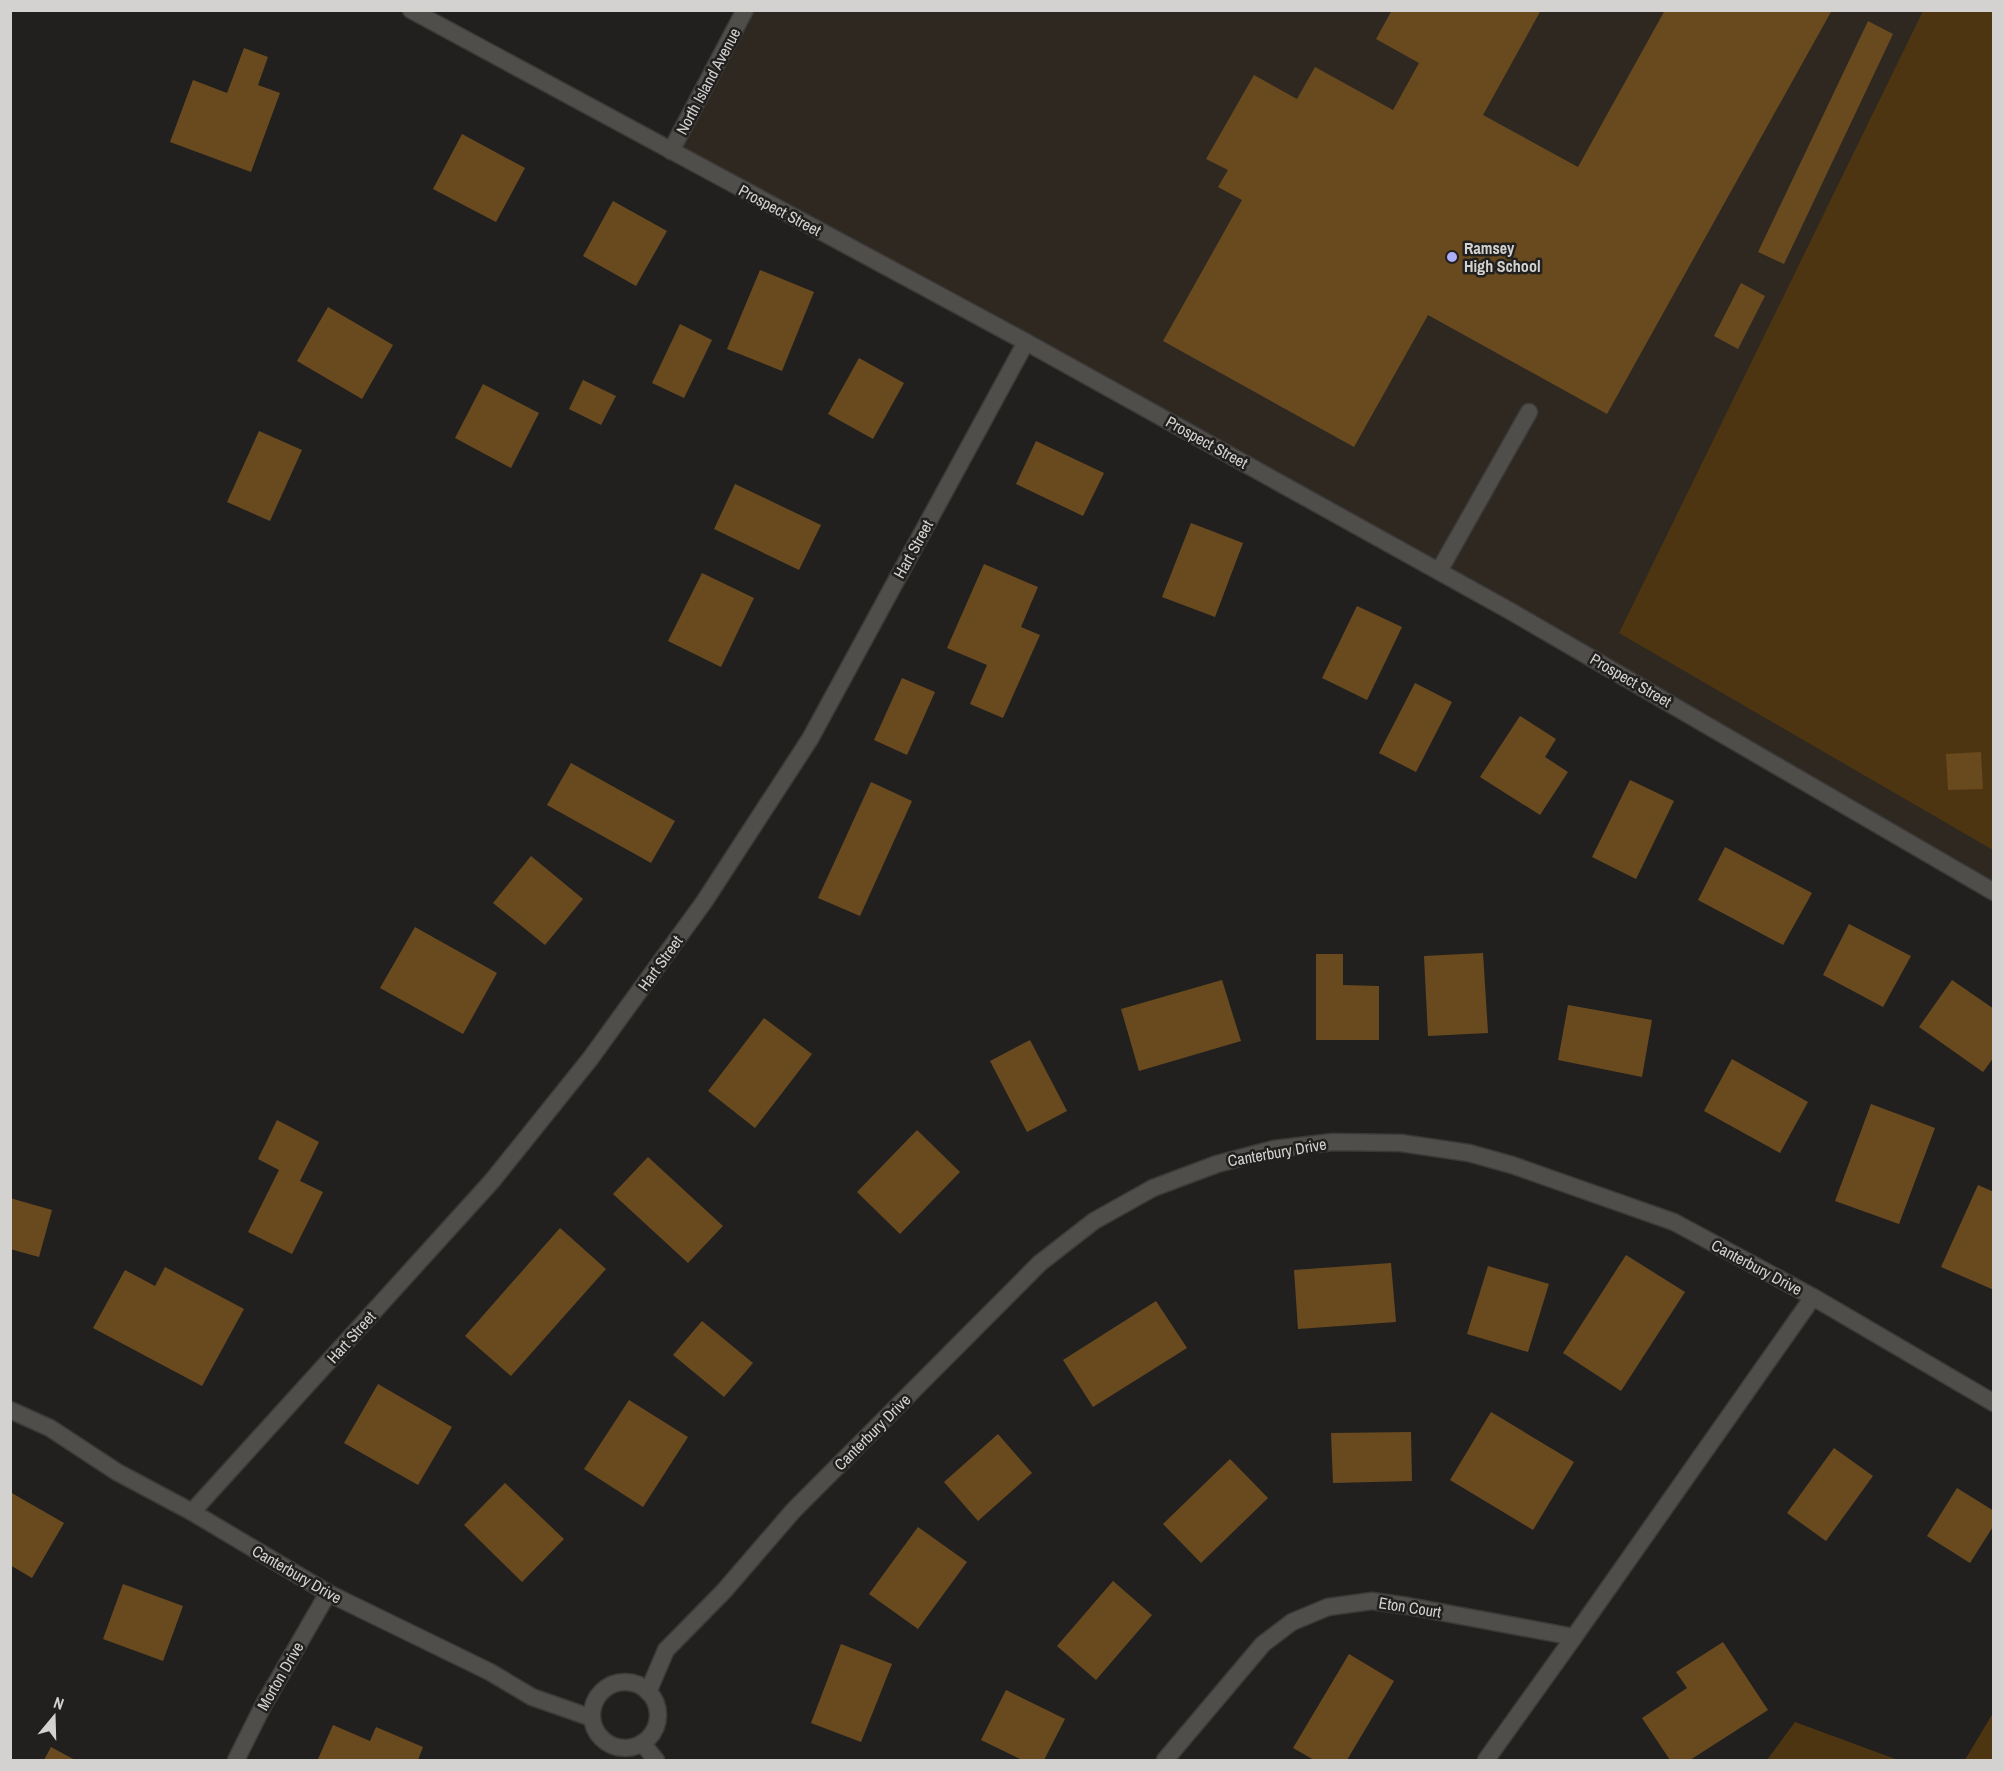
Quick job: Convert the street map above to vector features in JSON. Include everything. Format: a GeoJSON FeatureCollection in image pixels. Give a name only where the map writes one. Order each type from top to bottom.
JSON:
{"type":"FeatureCollection","features":[{"type":"Feature","properties":{"kind":"street","name":"Prospect Street"},"geometry":{"type":"LineString","coordinates":[[411,10],[433,16],[671,151],[1026,342],[1439,571],[1994,892]]}},
{"type":"Feature","properties":{"kind":"street","name":"North Island Avenue"},"geometry":{"type":"LineString","coordinates":[[671,151],[745,10]]}},
{"type":"Feature","properties":{"kind":"street","name":"Hart Street"},"geometry":{"type":"LineString","coordinates":[[192,1512],[492,1181],[590,1059],[704,902],[810,739],[1026,342]]}},
{"type":"Feature","properties":{"kind":"street"},"geometry":{"type":"LineString","coordinates":[[1439,571],[1529,412]]}},
{"type":"Feature","properties":{"kind":"street","name":"Canterbury Drive"},"geometry":{"type":"LineString","coordinates":[[648,1692],[666,1650],[724,1591],[793,1511],[1040,1263],[1094,1221],[1153,1188],[1216,1164],[1274,1149],[1333,1142],[1401,1143],[1469,1153],[1512,1165],[1674,1222],[1813,1297],[1994,1403]]}},
{"type":"Feature","properties":{"kind":"street"},"geometry":{"type":"LineString","coordinates":[[1486,1761],[1813,1297]]}},
{"type":"Feature","properties":{"kind":"street","name":"Canterbury Drive"},"geometry":{"type":"LineString","coordinates":[[11,1409],[50,1428],[117,1472],[192,1512],[328,1593],[490,1672],[532,1697],[592,1718]]}},
{"type":"Feature","properties":{"kind":"street","name":"Morton Drive"},"geometry":{"type":"LineString","coordinates":[[236,1761],[264,1704],[328,1593]]}},
{"type":"Feature","properties":{"kind":"street","name":"Eton Court"},"geometry":{"type":"LineString","coordinates":[[1165,1761],[1263,1644],[1292,1622],[1328,1607],[1372,1601],[1574,1637]]}},
{"type":"Feature","properties":{"kind":"street"},"geometry":{"type":"LineString","coordinates":[[628,1682],[639,1685],[648,1692],[658,1709],[658,1719],[655,1728],[642,1743],[621,1748],[601,1738],[592,1718],[593,1706],[598,1695],[616,1683],[628,1682]]}},
{"type":"Feature","properties":{"kind":"street"},"geometry":{"type":"LineString","coordinates":[[642,1743],[657,1761]]}},
{"type":"Feature","properties":{"kind":"shaded area"},"geometry":{"type":"Polygon","coordinates":[[[745,11],[1993,11],[1993,892],[1512,612],[671,151],[745,11]]]}},
{"type":"Feature","properties":{"kind":"shaded area"},"geometry":{"type":"Polygon","coordinates":[[[1923,11],[1993,11],[1993,850],[1619,633],[1923,11]]]}},
{"type":"Feature","properties":{"kind":"shaded area"},"geometry":{"type":"Polygon","coordinates":[[[1993,1713],[1993,1760],[1965,1760],[1993,1713]]]}},
{"type":"Feature","properties":{"kind":"shaded area"},"geometry":{"type":"Polygon","coordinates":[[[1795,1722],[1898,1760],[1767,1760],[1795,1722]]]}},
{"type":"Feature","properties":{"kind":"building","name":"Ramsey High School"},"geometry":{"type":"Polygon","coordinates":[[[1392,10],[1541,10],[1483,115],[1578,167],[1665,10],[1832,10],[1607,414],[1428,315],[1354,447],[1163,341],[1242,200],[1218,187],[1228,170],[1206,159],[1254,75],[1297,99],[1315,67],[1393,110],[1419,63],[1376,39],[1392,10]]]}},
{"type":"Feature","properties":{"kind":"building"},"geometry":{"type":"Polygon","coordinates":[[[1868,21],[1893,34],[1784,264],[1758,252],[1868,21]]]}},
{"type":"Feature","properties":{"kind":"building"},"geometry":{"type":"Polygon","coordinates":[[[244,48],[268,57],[258,85],[280,93],[251,172],[170,142],[193,80],[227,93],[244,48]]]}},
{"type":"Feature","properties":{"kind":"building"},"geometry":{"type":"Polygon","coordinates":[[[462,134],[525,168],[496,222],[433,189],[462,134]]]}},
{"type":"Feature","properties":{"kind":"building"},"geometry":{"type":"Polygon","coordinates":[[[613,201],[667,231],[636,286],[583,256],[613,201]]]}},
{"type":"Feature","properties":{"kind":"building"},"geometry":{"type":"Polygon","coordinates":[[[760,270],[814,292],[782,371],[727,349],[760,270]]]}},
{"type":"Feature","properties":{"kind":"building"},"geometry":{"type":"Polygon","coordinates":[[[1741,283],[1765,296],[1738,349],[1714,336],[1741,283]]]}},
{"type":"Feature","properties":{"kind":"building"},"geometry":{"type":"Polygon","coordinates":[[[328,307],[393,345],[362,399],[297,361],[328,307]]]}},
{"type":"Feature","properties":{"kind":"building"},"geometry":{"type":"Polygon","coordinates":[[[680,324],[712,340],[684,398],[652,383],[680,324]]]}},
{"type":"Feature","properties":{"kind":"building"},"geometry":{"type":"Polygon","coordinates":[[[859,358],[904,383],[873,439],[828,414],[859,358]]]}},
{"type":"Feature","properties":{"kind":"building"},"geometry":{"type":"Polygon","coordinates":[[[583,380],[616,396],[601,425],[569,409],[583,380]]]}},
{"type":"Feature","properties":{"kind":"building"},"geometry":{"type":"Polygon","coordinates":[[[483,384],[539,413],[511,468],[455,438],[483,384]]]}},
{"type":"Feature","properties":{"kind":"building"},"geometry":{"type":"Polygon","coordinates":[[[259,431],[302,450],[270,521],[227,502],[259,431]]]}},
{"type":"Feature","properties":{"kind":"building"},"geometry":{"type":"Polygon","coordinates":[[[1036,441],[1104,473],[1083,516],[1016,484],[1036,441]]]}},
{"type":"Feature","properties":{"kind":"building"},"geometry":{"type":"Polygon","coordinates":[[[735,484],[821,525],[799,570],[714,529],[735,484]]]}},
{"type":"Feature","properties":{"kind":"building"},"geometry":{"type":"Polygon","coordinates":[[[1191,523],[1243,543],[1215,617],[1162,597],[1191,523]]]}},
{"type":"Feature","properties":{"kind":"building"},"geometry":{"type":"Polygon","coordinates":[[[984,564],[1038,587],[1021,627],[1040,635],[1003,718],[970,704],[987,665],[947,648],[984,564]]]}},
{"type":"Feature","properties":{"kind":"building"},"geometry":{"type":"Polygon","coordinates":[[[702,573],[754,598],[721,667],[668,641],[702,573]]]}},
{"type":"Feature","properties":{"kind":"building"},"geometry":{"type":"Polygon","coordinates":[[[1357,606],[1402,627],[1367,700],[1322,678],[1357,606]]]}},
{"type":"Feature","properties":{"kind":"building"},"geometry":{"type":"Polygon","coordinates":[[[902,678],[935,692],[907,755],[874,740],[902,678]]]}},
{"type":"Feature","properties":{"kind":"building"},"geometry":{"type":"Polygon","coordinates":[[[1415,683],[1452,702],[1416,772],[1379,753],[1415,683]]]}},
{"type":"Feature","properties":{"kind":"building"},"geometry":{"type":"Polygon","coordinates":[[[1520,716],[1556,739],[1545,757],[1568,772],[1540,815],[1480,777],[1520,716]]]}},
{"type":"Feature","properties":{"kind":"building"},"geometry":{"type":"Polygon","coordinates":[[[1981,752],[1983,789],[1948,790],[1946,754],[1981,752]]]}},
{"type":"Feature","properties":{"kind":"building"},"geometry":{"type":"Polygon","coordinates":[[[571,763],[675,821],[651,863],[547,805],[571,763]]]}},
{"type":"Feature","properties":{"kind":"building"},"geometry":{"type":"Polygon","coordinates":[[[1630,780],[1674,801],[1636,879],[1592,857],[1630,780]]]}},
{"type":"Feature","properties":{"kind":"building"},"geometry":{"type":"Polygon","coordinates":[[[871,782],[912,801],[860,916],[818,898],[871,782]]]}},
{"type":"Feature","properties":{"kind":"building"},"geometry":{"type":"Polygon","coordinates":[[[1725,847],[1812,893],[1783,945],[1698,900],[1725,847]]]}},
{"type":"Feature","properties":{"kind":"building"},"geometry":{"type":"Polygon","coordinates":[[[531,856],[583,899],[545,945],[493,903],[531,856]]]}},
{"type":"Feature","properties":{"kind":"building"},"geometry":{"type":"Polygon","coordinates":[[[1849,924],[1911,956],[1883,1007],[1823,975],[1849,924]]]}},
{"type":"Feature","properties":{"kind":"building"},"geometry":{"type":"Polygon","coordinates":[[[415,927],[497,973],[463,1034],[380,988],[415,927]]]}},
{"type":"Feature","properties":{"kind":"building"},"geometry":{"type":"Polygon","coordinates":[[[1483,953],[1488,1033],[1428,1036],[1424,956],[1483,953]]]}},
{"type":"Feature","properties":{"kind":"building"},"geometry":{"type":"Polygon","coordinates":[[[1316,954],[1343,954],[1343,985],[1379,986],[1379,1040],[1316,1040],[1316,954]]]}},
{"type":"Feature","properties":{"kind":"building"},"geometry":{"type":"Polygon","coordinates":[[[1222,980],[1241,1041],[1139,1071],[1121,1009],[1222,980]]]}},
{"type":"Feature","properties":{"kind":"building"},"geometry":{"type":"Polygon","coordinates":[[[1952,980],[1994,1009],[1994,1057],[1983,1072],[1919,1027],[1952,980]]]}},
{"type":"Feature","properties":{"kind":"building"},"geometry":{"type":"Polygon","coordinates":[[[1568,1005],[1652,1020],[1642,1077],[1558,1060],[1568,1005]]]}},
{"type":"Feature","properties":{"kind":"building"},"geometry":{"type":"Polygon","coordinates":[[[764,1018],[812,1054],[755,1128],[708,1091],[764,1018]]]}},
{"type":"Feature","properties":{"kind":"building"},"geometry":{"type":"Polygon","coordinates":[[[1030,1040],[1067,1111],[1027,1132],[990,1061],[1030,1040]]]}},
{"type":"Feature","properties":{"kind":"building"},"geometry":{"type":"Polygon","coordinates":[[[1732,1059],[1808,1102],[1780,1153],[1704,1111],[1732,1059]]]}},
{"type":"Feature","properties":{"kind":"building"},"geometry":{"type":"Polygon","coordinates":[[[1871,1104],[1935,1128],[1899,1224],[1835,1201],[1871,1104]]]}},
{"type":"Feature","properties":{"kind":"building"},"geometry":{"type":"Polygon","coordinates":[[[277,1120],[319,1142],[300,1181],[323,1192],[292,1254],[248,1232],[279,1170],[258,1159],[277,1120]]]}},
{"type":"Feature","properties":{"kind":"building"},"geometry":{"type":"Polygon","coordinates":[[[917,1130],[960,1172],[900,1234],[857,1192],[917,1130]]]}},
{"type":"Feature","properties":{"kind":"building"},"geometry":{"type":"Polygon","coordinates":[[[648,1157],[723,1226],[688,1263],[613,1194],[648,1157]]]}},
{"type":"Feature","properties":{"kind":"building"},"geometry":{"type":"Polygon","coordinates":[[[1978,1185],[1994,1192],[1994,1290],[1941,1267],[1978,1185]]]}},
{"type":"Feature","properties":{"kind":"building"},"geometry":{"type":"Polygon","coordinates":[[[10,1198],[52,1210],[39,1257],[10,1249],[10,1198]]]}},
{"type":"Feature","properties":{"kind":"building"},"geometry":{"type":"Polygon","coordinates":[[[560,1228],[606,1269],[511,1376],[465,1336],[560,1228]]]}},
{"type":"Feature","properties":{"kind":"building"},"geometry":{"type":"Polygon","coordinates":[[[1626,1255],[1685,1292],[1621,1391],[1563,1353],[1626,1255]]]}},
{"type":"Feature","properties":{"kind":"building"},"geometry":{"type":"Polygon","coordinates":[[[1391,1263],[1396,1322],[1298,1329],[1294,1270],[1391,1263]]]}},
{"type":"Feature","properties":{"kind":"building"},"geometry":{"type":"Polygon","coordinates":[[[1488,1266],[1549,1284],[1528,1352],[1467,1334],[1488,1266]]]}},
{"type":"Feature","properties":{"kind":"building"},"geometry":{"type":"Polygon","coordinates":[[[165,1267],[244,1309],[202,1386],[93,1328],[125,1270],[155,1286],[165,1267]]]}},
{"type":"Feature","properties":{"kind":"building"},"geometry":{"type":"Polygon","coordinates":[[[1156,1301],[1187,1348],[1093,1407],[1063,1360],[1156,1301]]]}},
{"type":"Feature","properties":{"kind":"building"},"geometry":{"type":"Polygon","coordinates":[[[702,1321],[753,1363],[724,1397],[673,1355],[702,1321]]]}},
{"type":"Feature","properties":{"kind":"building"},"geometry":{"type":"Polygon","coordinates":[[[378,1384],[452,1427],[418,1485],[344,1443],[378,1384]]]}},
{"type":"Feature","properties":{"kind":"building"},"geometry":{"type":"Polygon","coordinates":[[[629,1400],[688,1437],[643,1507],[584,1469],[629,1400]]]}},
{"type":"Feature","properties":{"kind":"building"},"geometry":{"type":"Polygon","coordinates":[[[1491,1412],[1574,1462],[1533,1530],[1450,1480],[1491,1412]]]}},
{"type":"Feature","properties":{"kind":"building"},"geometry":{"type":"Polygon","coordinates":[[[1411,1432],[1412,1481],[1333,1483],[1331,1433],[1411,1432]]]}},
{"type":"Feature","properties":{"kind":"building"},"geometry":{"type":"Polygon","coordinates":[[[998,1434],[1032,1473],[978,1521],[944,1482],[998,1434]]]}},
{"type":"Feature","properties":{"kind":"building"},"geometry":{"type":"Polygon","coordinates":[[[1834,1448],[1873,1476],[1826,1541],[1787,1513],[1834,1448]]]}},
{"type":"Feature","properties":{"kind":"building"},"geometry":{"type":"Polygon","coordinates":[[[1230,1459],[1268,1498],[1201,1563],[1163,1524],[1230,1459]]]}},
{"type":"Feature","properties":{"kind":"building"},"geometry":{"type":"Polygon","coordinates":[[[505,1483],[564,1539],[522,1582],[464,1525],[505,1483]]]}},
{"type":"Feature","properties":{"kind":"building"},"geometry":{"type":"Polygon","coordinates":[[[1957,1488],[1994,1511],[1994,1525],[1970,1563],[1927,1536],[1957,1488]]]}},
{"type":"Feature","properties":{"kind":"building"},"geometry":{"type":"Polygon","coordinates":[[[10,1492],[64,1523],[32,1578],[10,1565],[10,1492]]]}},
{"type":"Feature","properties":{"kind":"building"},"geometry":{"type":"Polygon","coordinates":[[[918,1527],[967,1562],[918,1629],[869,1594],[918,1527]]]}},
{"type":"Feature","properties":{"kind":"building"},"geometry":{"type":"Polygon","coordinates":[[[1113,1581],[1152,1615],[1096,1680],[1057,1646],[1113,1581]]]}},
{"type":"Feature","properties":{"kind":"building"},"geometry":{"type":"Polygon","coordinates":[[[123,1584],[183,1606],[163,1661],[103,1639],[123,1584]]]}},
{"type":"Feature","properties":{"kind":"building"},"geometry":{"type":"Polygon","coordinates":[[[1723,1642],[1768,1710],[1690,1760],[1670,1760],[1642,1718],[1687,1688],[1676,1672],[1723,1642]]]}},
{"type":"Feature","properties":{"kind":"building"},"geometry":{"type":"Polygon","coordinates":[[[841,1644],[892,1664],[861,1742],[811,1723],[841,1644]]]}},
{"type":"Feature","properties":{"kind":"building"},"geometry":{"type":"Polygon","coordinates":[[[1349,1654],[1394,1681],[1347,1760],[1314,1760],[1293,1748],[1349,1654]]]}},
{"type":"Feature","properties":{"kind":"building"},"geometry":{"type":"Polygon","coordinates":[[[1006,1690],[1065,1719],[1044,1760],[1022,1760],[981,1740],[1006,1690]]]}},
{"type":"Feature","properties":{"kind":"building"},"geometry":{"type":"Polygon","coordinates":[[[333,1725],[370,1741],[376,1727],[423,1747],[418,1760],[318,1759],[333,1725]]]}},
{"type":"Feature","properties":{"kind":"building"},"geometry":{"type":"Polygon","coordinates":[[[51,1747],[75,1760],[44,1760],[51,1747]]]}},
{"type":"Feature","properties":{"kind":"place","name":"Ramsey High School"},"geometry":{"type":"Point","coordinates":[1452,257]}}]}
